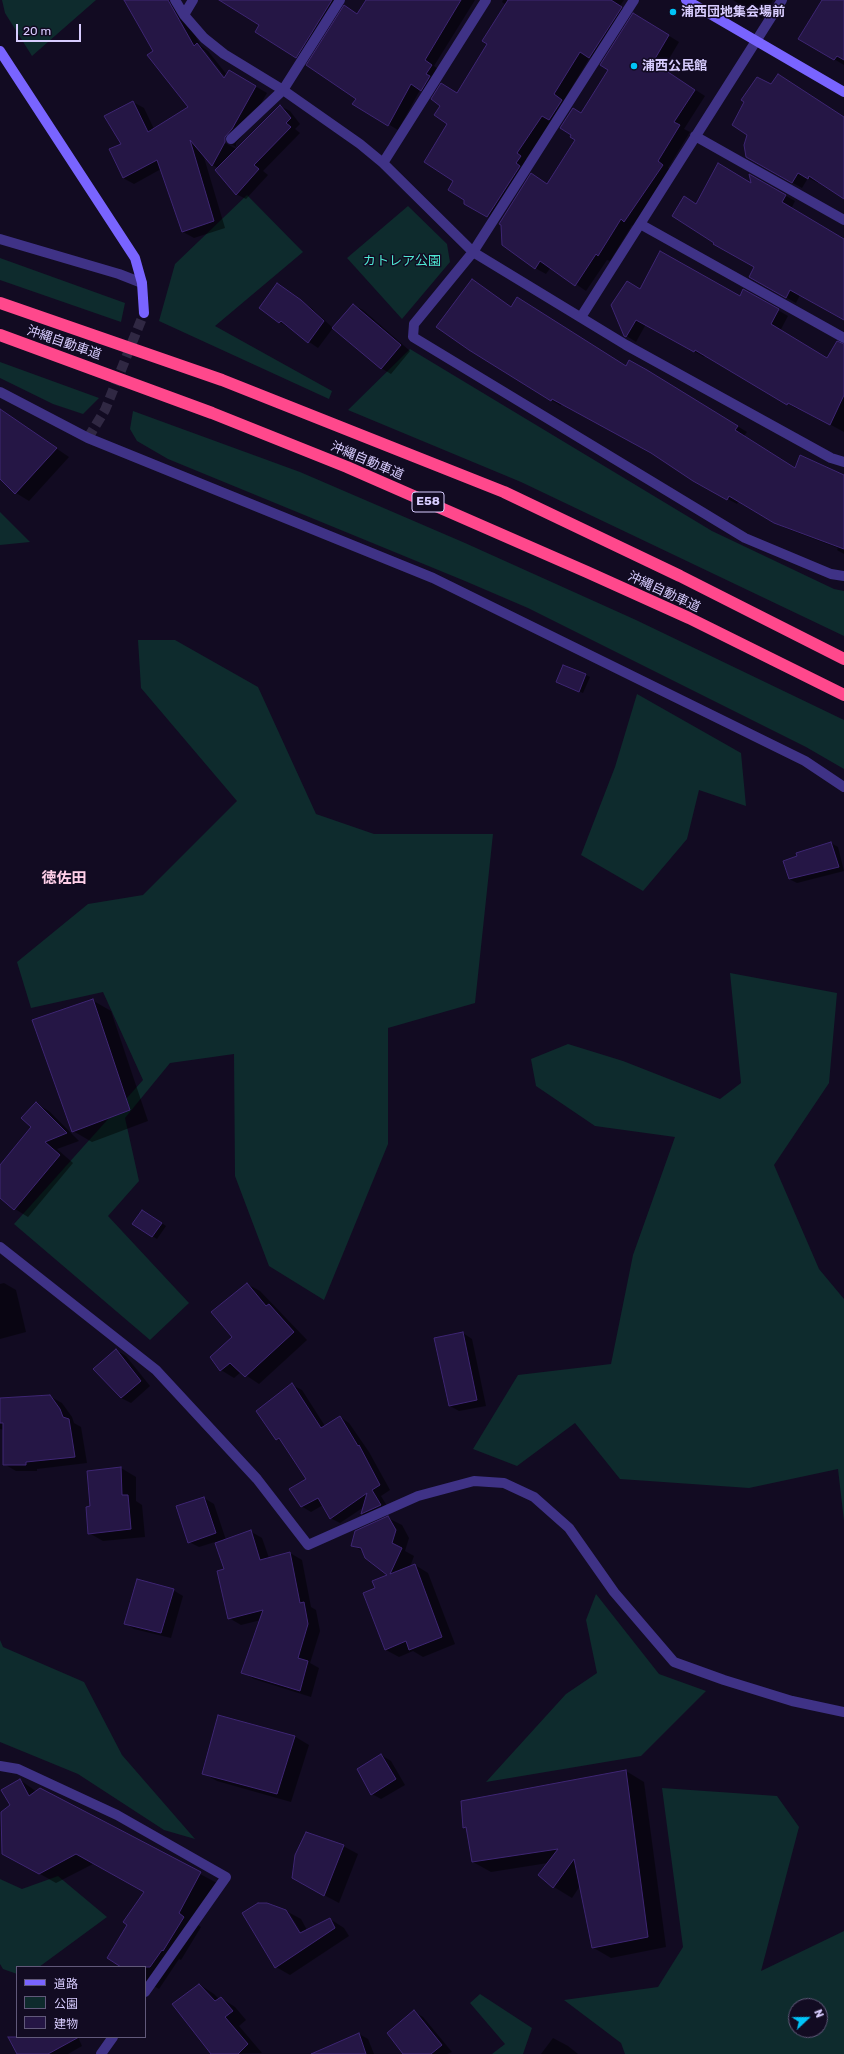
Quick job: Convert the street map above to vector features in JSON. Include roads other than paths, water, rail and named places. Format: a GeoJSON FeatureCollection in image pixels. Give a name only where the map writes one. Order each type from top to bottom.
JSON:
{"type":"FeatureCollection","features":[{"type":"Feature","properties":{"kind":"highway","name":"沖縄自動車道"},"geometry":{"type":"LineString","coordinates":[[0,303],[222,380],[504,492],[680,576],[844,659]]}},
{"type":"Feature","properties":{"kind":"highway","name":"沖縄自動車道"},"geometry":{"type":"LineString","coordinates":[[0,335],[212,412],[347,467],[689,618],[844,695]]}},
{"type":"Feature","properties":{"kind":"street"},"geometry":{"type":"LineString","coordinates":[[176,0],[184,14],[204,38],[224,54],[283,90],[360,144],[383,163],[473,252],[626,345],[824,454],[844,462]]}},
{"type":"Feature","properties":{"kind":"street"},"geometry":{"type":"LineString","coordinates":[[184,14],[193,0]]}},
{"type":"Feature","properties":{"kind":"street"},"geometry":{"type":"LineString","coordinates":[[231,139],[283,90],[340,0]]}},
{"type":"Feature","properties":{"kind":"street"},"geometry":{"type":"LineString","coordinates":[[383,163],[486,0]]}},
{"type":"Feature","properties":{"kind":"street"},"geometry":{"type":"LineString","coordinates":[[634,0],[473,252],[414,324],[413,337],[745,538],[831,574],[844,576]]}},
{"type":"Feature","properties":{"kind":"street"},"geometry":{"type":"LineString","coordinates":[[686,0],[844,92]]}},
{"type":"Feature","properties":{"kind":"street"},"geometry":{"type":"LineString","coordinates":[[580,317],[782,0]]}},
{"type":"Feature","properties":{"kind":"street"},"geometry":{"type":"LineString","coordinates":[[0,51],[134,258],[142,283],[144,313]]}},
{"type":"Feature","properties":{"kind":"street"},"geometry":{"type":"LineString","coordinates":[[695,136],[844,220]]}},
{"type":"Feature","properties":{"kind":"street"},"geometry":{"type":"LineString","coordinates":[[640,224],[844,338]]}},
{"type":"Feature","properties":{"kind":"street"},"geometry":{"type":"LineString","coordinates":[[0,239],[119,274],[142,283]]}},
{"type":"Feature","properties":{"kind":"street"},"geometry":{"type":"LineString","coordinates":[[0,392],[88,438],[433,578],[805,761],[844,787]]}},
{"type":"Feature","properties":{"kind":"street"},"geometry":{"type":"LineString","coordinates":[[0,1247],[156,1370],[257,1479],[308,1545],[418,1496],[474,1481],[504,1483],[534,1497],[569,1528],[614,1592],[674,1662],[724,1680],[792,1701],[844,1712]]}},
{"type":"Feature","properties":{"kind":"street"},"geometry":{"type":"LineString","coordinates":[[0,1766],[18,1769],[117,1815],[226,1877],[146,1991]]}},
{"type":"Feature","properties":{"kind":"street"},"geometry":{"type":"LineString","coordinates":[[101,2054],[112,2038]]}},
{"type":"Feature","properties":{"kind":"tunnel"},"geometry":{"type":"LineString","coordinates":[[88,438],[105,410],[144,313]]}},
{"type":"Feature","properties":{"kind":"place","name":"浦西団地集会場前"},"geometry":{"type":"Point","coordinates":[673,12]}},
{"type":"Feature","properties":{"kind":"place","name":"浦西公民館"},"geometry":{"type":"Point","coordinates":[634,66]}},
{"type":"Feature","properties":{"kind":"district","name":"徳佐田"},"geometry":{"type":"Point","coordinates":[64,879]}},
{"type":"Feature","properties":{"kind":"park label","name":"カトレア公園"},"geometry":{"type":"Point","coordinates":[402,261]}}]}
